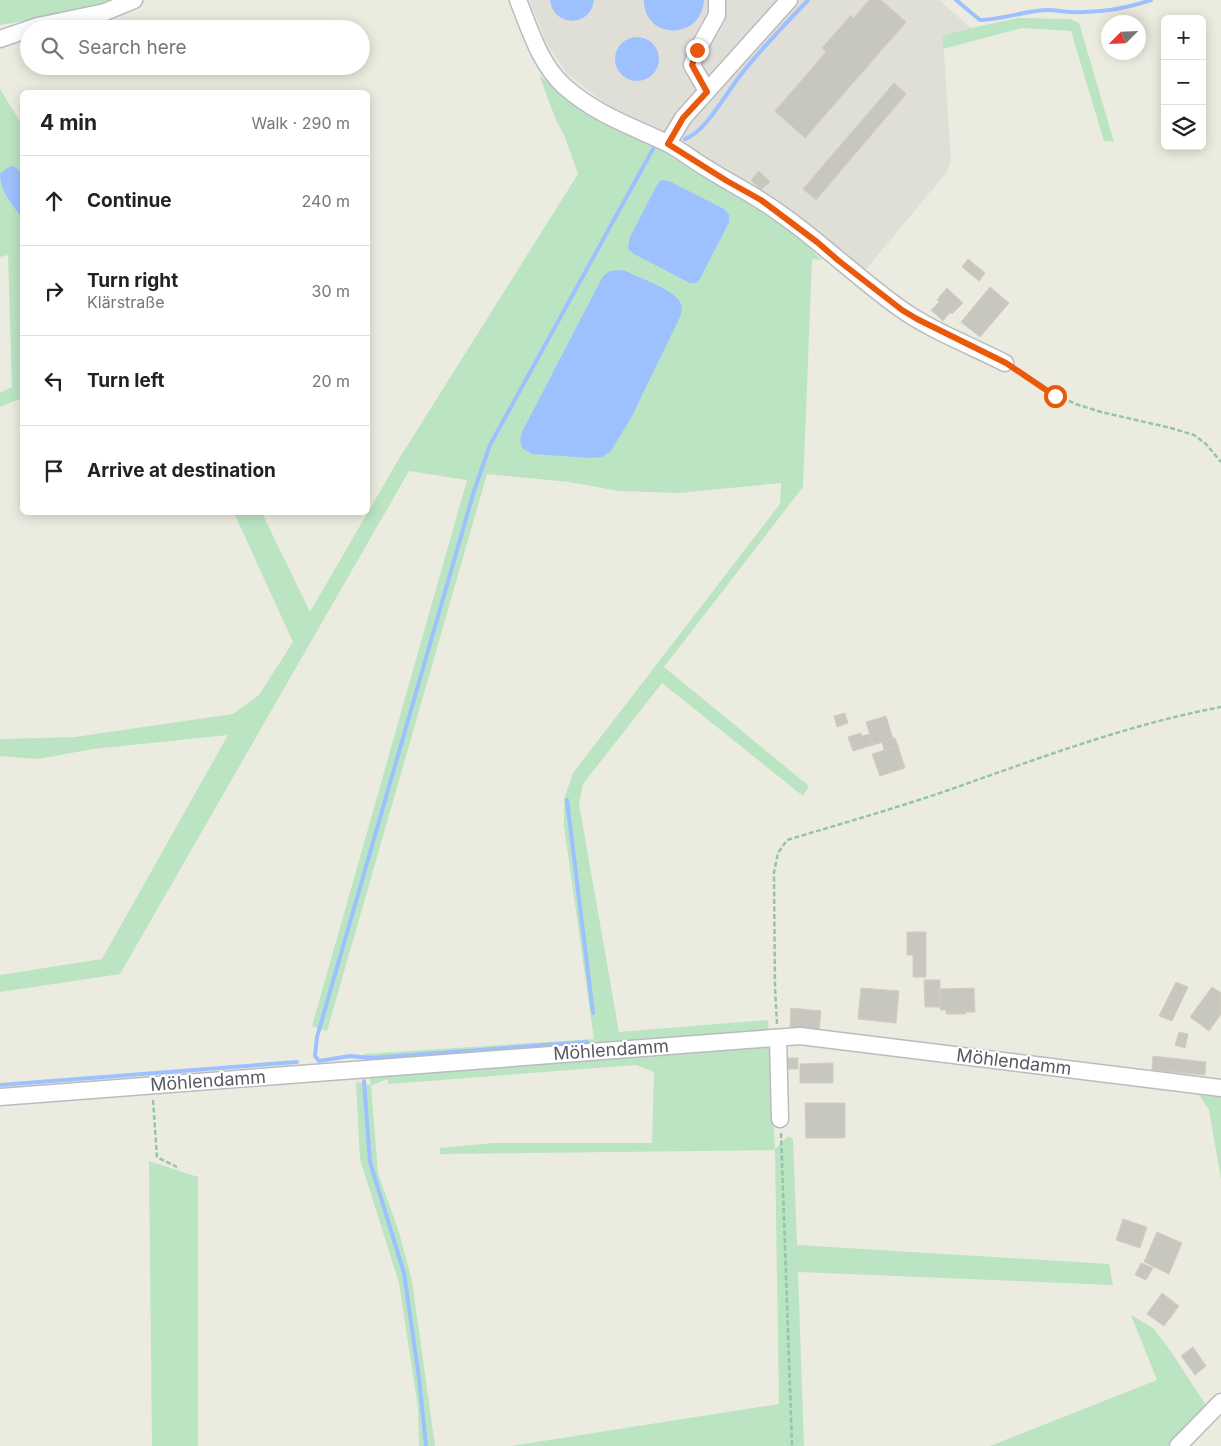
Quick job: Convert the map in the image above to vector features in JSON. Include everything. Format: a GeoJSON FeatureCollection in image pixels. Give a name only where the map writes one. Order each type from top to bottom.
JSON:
{"type":"FeatureCollection","features":[{"type":"Feature","properties":{"kind":"street"},"geometry":{"type":"LineString","coordinates":[[67,20],[105,12],[134,0]]}},
{"type":"Feature","properties":{"kind":"street"},"geometry":{"type":"LineString","coordinates":[[518,0],[541,56],[563,85],[598,111],[628,127],[668,144],[761,200],[902,310],[1006,363]]}},
{"type":"Feature","properties":{"kind":"street"},"geometry":{"type":"LineString","coordinates":[[707,92],[692,65],[697,50],[717,15],[717,0]]}},
{"type":"Feature","properties":{"kind":"street"},"geometry":{"type":"LineString","coordinates":[[668,144],[683,118],[789,0]]}},
{"type":"Feature","properties":{"kind":"street"},"geometry":{"type":"LineString","coordinates":[[0,39],[20,32]]}},
{"type":"Feature","properties":{"kind":"street","name":"Möhlendamm"},"geometry":{"type":"LineString","coordinates":[[0,1097],[800,1036],[1221,1088]]}},
{"type":"Feature","properties":{"kind":"street"},"geometry":{"type":"LineString","coordinates":[[778,1038],[780,1119]]}},
{"type":"Feature","properties":{"kind":"street"},"geometry":{"type":"LineString","coordinates":[[1178,1446],[1221,1402]]}},
{"type":"Feature","properties":{"kind":"path"},"geometry":{"type":"LineString","coordinates":[[1006,363],[1055,396],[1101,412],[1194,435],[1206,444],[1221,462]]}},
{"type":"Feature","properties":{"kind":"path"},"geometry":{"type":"LineString","coordinates":[[778,1038],[775,988],[774,872],[778,852],[787,840],[927,797],[1060,750],[1125,730],[1221,707]]}},
{"type":"Feature","properties":{"kind":"path"},"geometry":{"type":"LineString","coordinates":[[152,1086],[157,1157],[177,1167]]}},
{"type":"Feature","properties":{"kind":"path"},"geometry":{"type":"LineString","coordinates":[[780,1119],[792,1446]]}},
{"type":"Feature","properties":{"kind":"shaded area"},"geometry":{"type":"Polygon","coordinates":[[[529,0],[939,0],[971,28],[943,37],[951,162],[946,173],[862,274],[663,134],[609,106],[567,74],[547,44],[529,0]]]}},
{"type":"Feature","properties":{"kind":"green space"},"geometry":{"type":"Polygon","coordinates":[[[0,0],[121,0],[82,11],[20,20],[20,22],[0,25],[0,0]]]}},
{"type":"Feature","properties":{"kind":"green space"},"geometry":{"type":"Polygon","coordinates":[[[1018,18],[1070,19],[1079,23],[1114,142],[1104,141],[1071,31],[1022,28],[943,49],[943,36],[1018,18]]]}},
{"type":"Feature","properties":{"kind":"green space"},"geometry":{"type":"Polygon","coordinates":[[[539,75],[562,94],[607,125],[659,145],[751,201],[802,241],[822,260],[812,259],[803,487],[664,667],[809,786],[803,796],[662,683],[583,784],[579,804],[619,1032],[768,1020],[775,1149],[788,1136],[793,1139],[797,1245],[1109,1264],[1113,1285],[798,1272],[804,1446],[511,1446],[779,1404],[775,1150],[440,1154],[440,1148],[493,1143],[652,1143],[654,1072],[636,1065],[389,1084],[387,1079],[371,1086],[378,1173],[399,1232],[412,1281],[435,1446],[419,1446],[418,1408],[399,1283],[360,1159],[356,1082],[371,1085],[364,1054],[594,1039],[564,826],[564,799],[573,773],[780,504],[781,483],[678,493],[619,491],[569,482],[487,474],[327,1031],[312,1026],[467,480],[409,471],[120,974],[0,992],[0,975],[102,959],[228,735],[93,749],[38,759],[0,756],[0,739],[75,737],[233,714],[259,695],[293,642],[235,515],[263,515],[310,612],[366,515],[370,515],[370,509],[397,462],[578,174],[565,137],[556,120],[539,75]]]}},
{"type":"Feature","properties":{"kind":"green space"},"geometry":{"type":"Polygon","coordinates":[[[0,89],[20,122],[20,170],[7,168],[0,174],[0,89]]]}},
{"type":"Feature","properties":{"kind":"green space"},"geometry":{"type":"Polygon","coordinates":[[[0,178],[11,204],[20,215],[20,399],[0,407],[0,393],[12,387],[8,255],[0,257],[0,178]]]}},
{"type":"Feature","properties":{"kind":"green space"},"geometry":{"type":"Polygon","coordinates":[[[1199,1095],[1221,1097],[1221,1179],[1209,1110],[1199,1095]]]}},
{"type":"Feature","properties":{"kind":"green space"},"geometry":{"type":"Polygon","coordinates":[[[149,1161],[198,1177],[198,1446],[152,1446],[149,1161]]]}},
{"type":"Feature","properties":{"kind":"green space"},"geometry":{"type":"Polygon","coordinates":[[[1131,1315],[1153,1328],[1170,1350],[1207,1407],[1168,1446],[990,1446],[1157,1380],[1131,1315]]]}},
{"type":"Feature","properties":{"kind":"water"},"geometry":{"type":"Polygon","coordinates":[[[550,0],[594,0],[586,16],[572,21],[558,15],[553,9],[550,0]]]}},
{"type":"Feature","properties":{"kind":"water"},"geometry":{"type":"Polygon","coordinates":[[[644,0],[704,0],[701,14],[693,23],[683,29],[672,30],[662,28],[653,22],[646,13],[644,0]]]}},
{"type":"Feature","properties":{"kind":"water"},"geometry":{"type":"Polygon","coordinates":[[[633,37],[641,37],[653,43],[659,59],[653,75],[641,81],[633,81],[621,75],[615,63],[615,55],[621,43],[633,37]]]}},
{"type":"Feature","properties":{"kind":"water"},"geometry":{"type":"Polygon","coordinates":[[[13,166],[20,171],[20,215],[2,186],[0,174],[13,166]]]}},
{"type":"Feature","properties":{"kind":"water"},"geometry":{"type":"Polygon","coordinates":[[[661,180],[669,181],[724,209],[729,215],[729,222],[700,279],[696,283],[690,283],[628,249],[630,237],[661,180]]]}},
{"type":"Feature","properties":{"kind":"water"},"geometry":{"type":"Polygon","coordinates":[[[623,270],[670,292],[680,302],[682,307],[680,317],[630,420],[610,452],[602,457],[532,454],[522,448],[520,440],[522,432],[603,276],[610,271],[623,270]]]}},
{"type":"Feature","properties":{"kind":"building"},"geometry":{"type":"Polygon","coordinates":[[[869,0],[881,0],[906,22],[805,138],[775,111],[826,52],[822,48],[851,15],[853,19],[869,0]]]}},
{"type":"Feature","properties":{"kind":"building"},"geometry":{"type":"Polygon","coordinates":[[[894,83],[906,94],[816,200],[803,189],[894,83]]]}},
{"type":"Feature","properties":{"kind":"building"},"geometry":{"type":"Polygon","coordinates":[[[759,171],[770,182],[761,190],[751,180],[759,171]]]}},
{"type":"Feature","properties":{"kind":"building"},"geometry":{"type":"Polygon","coordinates":[[[968,259],[985,273],[979,281],[962,267],[968,259]]]}},
{"type":"Feature","properties":{"kind":"building"},"geometry":{"type":"Polygon","coordinates":[[[990,287],[1009,303],[980,337],[961,322],[990,287]]]}},
{"type":"Feature","properties":{"kind":"building"},"geometry":{"type":"Polygon","coordinates":[[[947,288],[963,303],[952,314],[937,300],[947,288]]]}},
{"type":"Feature","properties":{"kind":"building"},"geometry":{"type":"Polygon","coordinates":[[[939,302],[950,312],[943,321],[931,310],[939,302]]]}},
{"type":"Feature","properties":{"kind":"building"},"geometry":{"type":"Polygon","coordinates":[[[845,713],[848,723],[837,727],[834,716],[845,713]]]}},
{"type":"Feature","properties":{"kind":"building"},"geometry":{"type":"Polygon","coordinates":[[[886,716],[893,739],[873,745],[866,722],[886,716]]]}},
{"type":"Feature","properties":{"kind":"building"},"geometry":{"type":"Polygon","coordinates":[[[861,733],[862,736],[870,734],[873,745],[853,751],[848,737],[861,733]]]}},
{"type":"Feature","properties":{"kind":"building"},"geometry":{"type":"Polygon","coordinates":[[[895,738],[898,746],[884,750],[882,742],[895,738]]]}},
{"type":"Feature","properties":{"kind":"building"},"geometry":{"type":"Polygon","coordinates":[[[898,746],[905,768],[880,776],[872,754],[898,746]]]}},
{"type":"Feature","properties":{"kind":"building"},"geometry":{"type":"Polygon","coordinates":[[[907,932],[926,932],[926,977],[913,977],[913,955],[907,955],[907,932]]]}},
{"type":"Feature","properties":{"kind":"building"},"geometry":{"type":"Polygon","coordinates":[[[924,980],[940,980],[940,1007],[925,1007],[924,980]]]}},
{"type":"Feature","properties":{"kind":"building"},"geometry":{"type":"Polygon","coordinates":[[[1176,982],[1188,987],[1172,1021],[1159,1016],[1176,982]]]}},
{"type":"Feature","properties":{"kind":"building"},"geometry":{"type":"Polygon","coordinates":[[[1212,987],[1221,993],[1221,1014],[1209,1031],[1190,1017],[1212,987]]]}},
{"type":"Feature","properties":{"kind":"building"},"geometry":{"type":"Polygon","coordinates":[[[861,988],[899,991],[896,1023],[858,1019],[861,988]]]}},
{"type":"Feature","properties":{"kind":"building"},"geometry":{"type":"Polygon","coordinates":[[[974,988],[975,1012],[946,1014],[946,1010],[940,1010],[940,989],[974,988]]]}},
{"type":"Feature","properties":{"kind":"building"},"geometry":{"type":"Polygon","coordinates":[[[791,1008],[821,1011],[819,1030],[790,1027],[791,1008]]]}},
{"type":"Feature","properties":{"kind":"building"},"geometry":{"type":"Polygon","coordinates":[[[1179,1032],[1188,1034],[1185,1048],[1175,1045],[1179,1032]]]}},
{"type":"Feature","properties":{"kind":"building"},"geometry":{"type":"Polygon","coordinates":[[[1153,1056],[1206,1062],[1205,1075],[1152,1070],[1153,1056]]]}},
{"type":"Feature","properties":{"kind":"building"},"geometry":{"type":"Polygon","coordinates":[[[787,1058],[798,1058],[798,1069],[787,1069],[787,1058]]]}},
{"type":"Feature","properties":{"kind":"building"},"geometry":{"type":"Polygon","coordinates":[[[833,1063],[833,1083],[800,1083],[800,1064],[833,1063]]]}},
{"type":"Feature","properties":{"kind":"building"},"geometry":{"type":"Polygon","coordinates":[[[805,1103],[845,1103],[845,1138],[806,1138],[805,1103]]]}},
{"type":"Feature","properties":{"kind":"building"},"geometry":{"type":"Polygon","coordinates":[[[1123,1219],[1147,1227],[1140,1248],[1116,1240],[1123,1219]]]}},
{"type":"Feature","properties":{"kind":"building"},"geometry":{"type":"Polygon","coordinates":[[[1157,1232],[1182,1243],[1169,1274],[1144,1262],[1157,1232]]]}},
{"type":"Feature","properties":{"kind":"building"},"geometry":{"type":"Polygon","coordinates":[[[1141,1263],[1153,1268],[1146,1280],[1135,1275],[1141,1263]]]}},
{"type":"Feature","properties":{"kind":"building"},"geometry":{"type":"Polygon","coordinates":[[[1162,1293],[1179,1306],[1164,1326],[1147,1314],[1162,1293]]]}},
{"type":"Feature","properties":{"kind":"building"},"geometry":{"type":"Polygon","coordinates":[[[1193,1347],[1206,1366],[1195,1375],[1181,1356],[1193,1347]]]}},
{"type":"Feature","properties":{"kind":"waterway"},"geometry":{"type":"LineString","coordinates":[[685,139],[693,135],[709,119],[751,63],[808,0]]}},
{"type":"Feature","properties":{"kind":"waterway"},"geometry":{"type":"LineString","coordinates":[[956,0],[980,20],[1040,10],[1068,12],[1102,11],[1151,0]]}},
{"type":"Feature","properties":{"kind":"waterway"},"geometry":{"type":"LineString","coordinates":[[587,1042],[371,1058],[350,1056],[319,1061],[315,1056],[317,1037],[474,491],[490,445],[653,149]]}},
{"type":"Feature","properties":{"kind":"waterway"},"geometry":{"type":"LineString","coordinates":[[567,800],[593,1013]]}},
{"type":"Feature","properties":{"kind":"waterway"},"geometry":{"type":"LineString","coordinates":[[0,1085],[297,1062]]}},
{"type":"Feature","properties":{"kind":"waterway"},"geometry":{"type":"LineString","coordinates":[[364,1081],[370,1162],[404,1273],[419,1378],[426,1446]]}},
{"type":"Feature","properties":{"kind":"route"},"geometry":{"type":"LineString","coordinates":[[697,50],[692,65],[707,92],[683,118],[668,144],[761,200],[902,310],[1006,363],[1055,396]]}}]}
